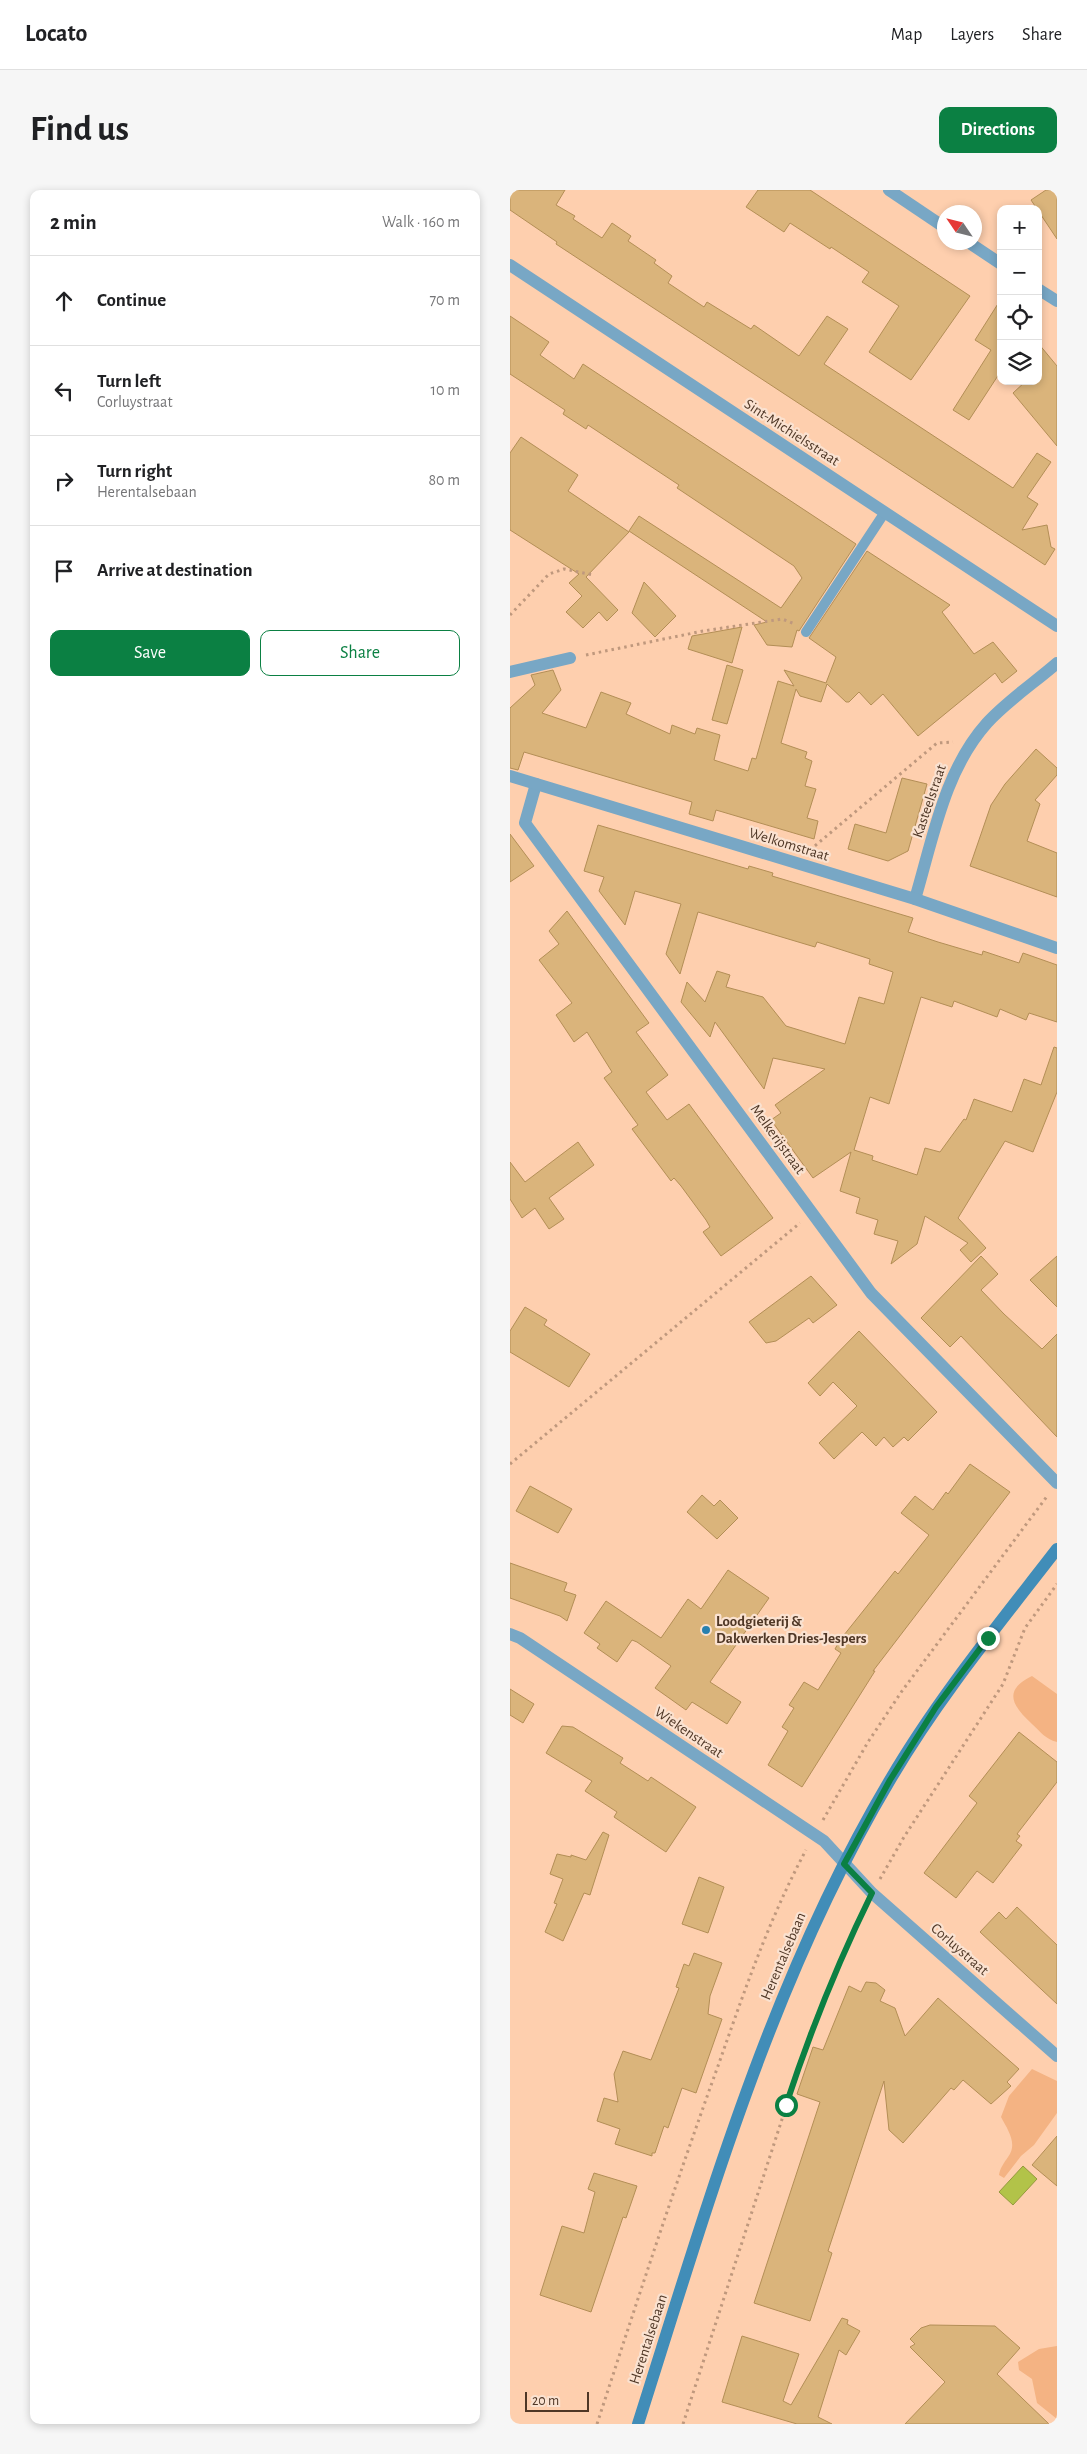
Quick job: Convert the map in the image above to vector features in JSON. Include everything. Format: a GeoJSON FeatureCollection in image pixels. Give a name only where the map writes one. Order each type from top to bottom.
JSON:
{"type":"FeatureCollection","features":[{"type":"Feature","properties":{"kind":"main road","name":"Herentalsebaan"},"geometry":{"type":"LineString","coordinates":[[638,2424],[712,2192],[762,2048],[806,1939],[890,1780],[936,1707],[1057,1549]]}},
{"type":"Feature","properties":{"kind":"street"},"geometry":{"type":"LineString","coordinates":[[889,190],[937,222]]}},
{"type":"Feature","properties":{"kind":"street"},"geometry":{"type":"LineString","coordinates":[[980,250],[997,261]]}},
{"type":"Feature","properties":{"kind":"street","name":"Sint-Michielsstraat"},"geometry":{"type":"LineString","coordinates":[[510,265],[1057,626]]}},
{"type":"Feature","properties":{"kind":"street"},"geometry":{"type":"LineString","coordinates":[[1042,291],[1057,301]]}},
{"type":"Feature","properties":{"kind":"street"},"geometry":{"type":"LineString","coordinates":[[510,672],[570,658]]}},
{"type":"Feature","properties":{"kind":"street","name":"Kasteelstraat"},"geometry":{"type":"LineString","coordinates":[[915,899],[946,794],[954,774],[973,741],[988,722],[1057,663]]}},
{"type":"Feature","properties":{"kind":"street","name":"Welkomstraat"},"geometry":{"type":"LineString","coordinates":[[510,776],[915,899],[1057,948]]}},
{"type":"Feature","properties":{"kind":"street","name":"Melkerijstraat"},"geometry":{"type":"LineString","coordinates":[[536,784],[525,823],[871,1293],[1057,1483]]}},
{"type":"Feature","properties":{"kind":"street","name":"Wiekenstraat"},"geometry":{"type":"LineString","coordinates":[[510,1634],[520,1638],[824,1841],[844,1864]]}},
{"type":"Feature","properties":{"kind":"street","name":"Corluystraat"},"geometry":{"type":"LineString","coordinates":[[844,1864],[872,1893],[1057,2056]]}},
{"type":"Feature","properties":{"kind":"lane"},"geometry":{"type":"LineString","coordinates":[[806,632],[885,512]]}},
{"type":"Feature","properties":{"kind":"path"},"geometry":{"type":"LineString","coordinates":[[510,615],[549,574],[564,569],[593,575]]}},
{"type":"Feature","properties":{"kind":"path"},"geometry":{"type":"LineString","coordinates":[[570,658],[703,631],[782,619],[806,632]]}},
{"type":"Feature","properties":{"kind":"path"},"geometry":{"type":"LineString","coordinates":[[795,862],[937,743],[973,741]]}},
{"type":"Feature","properties":{"kind":"path"},"geometry":{"type":"LineString","coordinates":[[510,1464],[812,1213]]}},
{"type":"Feature","properties":{"kind":"path"},"geometry":{"type":"LineString","coordinates":[[683,2424],[811,2030],[845,1949],[872,1893],[904,1836],[1003,1684],[1024,1628],[1057,1584]]}},
{"type":"Feature","properties":{"kind":"shaded area"},"geometry":{"type":"Polygon","coordinates":[[[1032,1676],[1057,1694],[1057,1742],[1046,1737],[1026,1718],[1016,1705],[1014,1693],[1016,1687],[1032,1676]]]}},
{"type":"Feature","properties":{"kind":"shaded area"},"geometry":{"type":"Polygon","coordinates":[[[1032,2069],[1057,2081],[1057,2113],[1034,2145],[1021,2156],[1004,2178],[999,2175],[1002,2166],[1011,2152],[1012,2142],[1001,2117],[1009,2096],[1032,2069]]]}},
{"type":"Feature","properties":{"kind":"shaded area"},"geometry":{"type":"Polygon","coordinates":[[[1023,2166],[1037,2179],[1013,2205],[999,2192],[1023,2166]]]}},
{"type":"Feature","properties":{"kind":"shaded area"},"geometry":{"type":"Polygon","coordinates":[[[1057,2346],[1057,2419],[1037,2403],[1032,2379],[1019,2370],[1018,2362],[1039,2349],[1057,2346]]]}},
{"type":"Feature","properties":{"kind":"building"},"geometry":{"type":"Polygon","coordinates":[[[510,190],[565,190],[556,205],[575,216],[573,219],[602,238],[612,223],[631,236],[628,241],[656,260],[654,263],[672,276],[668,283],[704,307],[707,302],[751,329],[754,325],[799,356],[827,316],[848,329],[824,364],[1013,488],[1037,453],[1051,462],[1027,497],[1038,504],[1022,530],[1047,525],[1051,547],[1055,549],[1045,565],[556,244],[557,242],[510,210],[510,190]]]}},
{"type":"Feature","properties":{"kind":"building"},"geometry":{"type":"Polygon","coordinates":[[[758,190],[810,190],[970,296],[911,380],[869,352],[899,306],[862,282],[869,272],[831,247],[830,249],[790,223],[784,232],[746,207],[758,190]]]}},
{"type":"Feature","properties":{"kind":"building"},"geometry":{"type":"Polygon","coordinates":[[[1046,190],[1057,190],[1057,239],[1042,216],[1042,205],[1034,205],[1031,200],[1046,190]]]}},
{"type":"Feature","properties":{"kind":"building"},"geometry":{"type":"Polygon","coordinates":[[[997,305],[997,377],[969,420],[953,410],[991,350],[975,340],[997,305]]]}},
{"type":"Feature","properties":{"kind":"building"},"geometry":{"type":"Polygon","coordinates":[[[510,316],[549,342],[540,355],[574,379],[583,364],[856,544],[799,631],[797,630],[792,647],[767,645],[754,625],[767,622],[629,531],[639,516],[781,608],[802,578],[794,566],[677,488],[679,485],[588,425],[586,429],[563,414],[565,410],[510,374],[510,316]]]}},
{"type":"Feature","properties":{"kind":"building"},"geometry":{"type":"Polygon","coordinates":[[[1042,348],[1057,366],[1057,446],[1013,393],[1022,385],[1042,385],[1042,348]]]}},
{"type":"Feature","properties":{"kind":"building"},"geometry":{"type":"Polygon","coordinates":[[[521,437],[578,475],[568,491],[629,532],[586,577],[618,610],[607,621],[599,612],[583,628],[566,612],[582,596],[569,583],[579,574],[510,530],[510,453],[521,437]]]}},
{"type":"Feature","properties":{"kind":"building"},"geometry":{"type":"Polygon","coordinates":[[[867,551],[950,605],[942,612],[974,654],[993,642],[1017,671],[1002,683],[995,673],[918,736],[883,694],[871,705],[859,692],[849,702],[846,702],[827,684],[821,702],[800,696],[796,689],[781,743],[807,752],[805,758],[812,761],[805,786],[816,789],[807,818],[818,821],[814,839],[716,810],[713,821],[689,814],[692,802],[524,752],[518,770],[510,768],[510,708],[535,685],[531,675],[553,670],[561,690],[542,713],[586,728],[601,692],[631,703],[626,714],[670,734],[672,725],[695,734],[697,728],[720,735],[714,760],[748,771],[752,758],[756,759],[778,681],[794,686],[784,670],[826,683],[836,657],[809,638],[867,551]]]}},
{"type":"Feature","properties":{"kind":"building"},"geometry":{"type":"Polygon","coordinates":[[[644,582],[676,616],[655,637],[632,613],[644,582]]]}},
{"type":"Feature","properties":{"kind":"building"},"geometry":{"type":"Polygon","coordinates":[[[742,627],[732,663],[688,649],[692,636],[742,627]]]}},
{"type":"Feature","properties":{"kind":"building"},"geometry":{"type":"Polygon","coordinates":[[[727,665],[743,670],[727,724],[712,720],[727,665]]]}},
{"type":"Feature","properties":{"kind":"building"},"geometry":{"type":"Polygon","coordinates":[[[1036,749],[1057,768],[1057,775],[1035,800],[1040,804],[1027,841],[1057,853],[1057,897],[970,866],[991,805],[1005,784],[1036,749]]]}},
{"type":"Feature","properties":{"kind":"building"},"geometry":{"type":"Polygon","coordinates":[[[902,778],[927,784],[908,851],[888,861],[848,849],[855,824],[886,833],[902,778]]]}},
{"type":"Feature","properties":{"kind":"building"},"geometry":{"type":"Polygon","coordinates":[[[598,825],[748,869],[749,866],[773,873],[772,876],[913,918],[908,932],[938,942],[982,955],[983,951],[1019,963],[1023,953],[1057,965],[1057,1022],[1029,1013],[1026,1020],[1000,1009],[997,1017],[954,1001],[952,1007],[921,997],[889,1104],[870,1097],[854,1150],[873,1156],[872,1160],[917,1175],[925,1148],[940,1152],[964,1119],[966,1120],[974,1099],[1012,1112],[1024,1079],[1041,1085],[1054,1047],[1057,1048],[1057,1092],[1033,1152],[1005,1141],[958,1218],[986,1248],[971,1262],[960,1250],[968,1243],[925,1216],[917,1244],[891,1264],[898,1241],[874,1234],[878,1220],[856,1213],[860,1198],[840,1191],[851,1152],[813,1178],[771,1120],[781,1113],[775,1105],[825,1069],[773,1058],[764,1089],[715,1022],[710,1037],[681,1002],[687,982],[705,1002],[717,971],[730,975],[726,987],[763,997],[786,1026],[845,1044],[859,997],[884,1004],[893,972],[869,964],[870,959],[817,942],[815,947],[698,912],[680,974],[666,954],[681,904],[635,891],[625,925],[599,891],[604,877],[584,871],[598,825]]]}},
{"type":"Feature","properties":{"kind":"building"},"geometry":{"type":"Polygon","coordinates":[[[510,834],[534,866],[510,882],[510,834]]]}},
{"type":"Feature","properties":{"kind":"building"},"geometry":{"type":"Polygon","coordinates":[[[567,911],[649,1023],[636,1032],[668,1075],[646,1092],[667,1120],[689,1104],[773,1218],[721,1256],[703,1232],[710,1227],[706,1220],[674,1178],[671,1181],[632,1129],[638,1125],[604,1078],[612,1072],[587,1032],[574,1042],[556,1015],[572,1003],[539,960],[559,944],[549,931],[567,911]]]}},
{"type":"Feature","properties":{"kind":"building"},"geometry":{"type":"Polygon","coordinates":[[[578,1142],[594,1165],[549,1198],[564,1219],[549,1229],[535,1208],[522,1218],[510,1199],[510,1162],[525,1182],[578,1142]]]}},
{"type":"Feature","properties":{"kind":"building"},"geometry":{"type":"Polygon","coordinates":[[[981,1256],[998,1274],[981,1290],[1004,1314],[1042,1349],[1057,1334],[1057,1437],[961,1336],[950,1347],[921,1318],[981,1256]]]}},
{"type":"Feature","properties":{"kind":"building"},"geometry":{"type":"Polygon","coordinates":[[[1057,1256],[1057,1307],[1030,1280],[1057,1256]]]}},
{"type":"Feature","properties":{"kind":"building"},"geometry":{"type":"Polygon","coordinates":[[[811,1276],[837,1305],[813,1323],[809,1318],[776,1341],[766,1343],[749,1322],[811,1276]]]}},
{"type":"Feature","properties":{"kind":"building"},"geometry":{"type":"Polygon","coordinates":[[[525,1307],[547,1320],[544,1325],[590,1354],[569,1387],[510,1352],[510,1331],[525,1307]]]}},
{"type":"Feature","properties":{"kind":"building"},"geometry":{"type":"Polygon","coordinates":[[[859,1331],[937,1412],[908,1441],[904,1437],[893,1447],[884,1437],[876,1446],[862,1432],[834,1459],[819,1443],[857,1406],[833,1382],[820,1396],[808,1383],[859,1331]]]}},
{"type":"Feature","properties":{"kind":"building"},"geometry":{"type":"Polygon","coordinates":[[[970,1464],[1010,1492],[873,1671],[875,1671],[802,1787],[768,1765],[788,1731],[782,1727],[794,1708],[789,1705],[804,1682],[818,1690],[841,1653],[835,1649],[840,1640],[895,1571],[898,1574],[929,1535],[901,1513],[915,1496],[933,1510],[946,1492],[948,1494],[970,1464]]]}},
{"type":"Feature","properties":{"kind":"building"},"geometry":{"type":"Polygon","coordinates":[[[530,1486],[572,1509],[558,1533],[516,1511],[530,1486]]]}},
{"type":"Feature","properties":{"kind":"building"},"geometry":{"type":"Polygon","coordinates":[[[702,1495],[714,1506],[720,1500],[738,1518],[717,1539],[687,1512],[702,1495]]]}},
{"type":"Feature","properties":{"kind":"building"},"geometry":{"type":"Polygon","coordinates":[[[510,1563],[567,1583],[564,1591],[576,1595],[567,1621],[560,1616],[510,1598],[510,1563]]]}},
{"type":"Feature","properties":{"kind":"building","name":"Loodgieterij & Dakwerken Dries-Jespers"},"geometry":{"type":"Polygon","coordinates":[[[728,1570],[769,1598],[710,1682],[741,1702],[727,1724],[692,1702],[686,1710],[655,1688],[671,1666],[637,1642],[632,1640],[617,1662],[597,1648],[600,1644],[584,1633],[606,1601],[661,1638],[688,1599],[701,1609],[728,1570]]]}},
{"type":"Feature","properties":{"kind":"building"},"geometry":{"type":"Polygon","coordinates":[[[510,1689],[534,1704],[523,1723],[510,1715],[510,1689]]]}},
{"type":"Feature","properties":{"kind":"building"},"geometry":{"type":"Polygon","coordinates":[[[562,1726],[573,1727],[623,1758],[620,1763],[648,1781],[651,1777],[696,1807],[666,1852],[614,1817],[617,1812],[585,1791],[592,1781],[546,1753],[562,1726]]]}},
{"type":"Feature","properties":{"kind":"building"},"geometry":{"type":"Polygon","coordinates":[[[1019,1732],[1057,1762],[1057,1782],[1017,1834],[1020,1836],[1016,1841],[1022,1845],[993,1883],[977,1871],[956,1898],[924,1873],[977,1803],[969,1796],[1019,1732]]]}},
{"type":"Feature","properties":{"kind":"building"},"geometry":{"type":"Polygon","coordinates":[[[603,1832],[609,1835],[590,1895],[584,1893],[563,1941],[545,1932],[557,1904],[554,1903],[563,1879],[550,1874],[557,1854],[571,1857],[571,1855],[586,1860],[603,1832]]]}},
{"type":"Feature","properties":{"kind":"building"},"geometry":{"type":"Polygon","coordinates":[[[699,1877],[724,1887],[708,1933],[682,1924],[699,1877]]]}},
{"type":"Feature","properties":{"kind":"building"},"geometry":{"type":"Polygon","coordinates":[[[1017,1907],[1057,1945],[1057,2004],[980,1932],[999,1912],[1006,1919],[1017,1907]]]}},
{"type":"Feature","properties":{"kind":"building"},"geometry":{"type":"Polygon","coordinates":[[[694,1953],[722,1963],[710,1996],[708,2014],[722,2019],[696,2093],[682,2088],[668,2128],[664,2126],[655,2153],[652,2153],[652,2156],[615,2144],[620,2129],[597,2121],[604,2098],[618,2102],[614,2074],[623,2051],[651,2060],[679,1988],[676,1987],[684,1964],[689,1966],[694,1953]]]}},
{"type":"Feature","properties":{"kind":"building"},"geometry":{"type":"Polygon","coordinates":[[[866,1982],[876,1983],[885,1990],[880,2001],[895,2008],[905,2036],[938,1998],[1019,2069],[1007,2082],[1011,2086],[991,2104],[963,2080],[954,2090],[951,2088],[903,2143],[889,2130],[884,2081],[828,2251],[832,2253],[810,2321],[754,2303],[820,2102],[797,2094],[813,2047],[823,2050],[849,1986],[861,1992],[866,1982]]]}},
{"type":"Feature","properties":{"kind":"building"},"geometry":{"type":"Polygon","coordinates":[[[1057,2136],[1057,2186],[1032,2165],[1057,2136]]]}},
{"type":"Feature","properties":{"kind":"building"},"geometry":{"type":"Polygon","coordinates":[[[594,2173],[637,2186],[626,2218],[623,2217],[591,2312],[540,2295],[562,2226],[584,2233],[595,2192],[588,2189],[594,2173]]]}},
{"type":"Feature","properties":{"kind":"building"},"geometry":{"type":"Polygon","coordinates":[[[842,2318],[848,2320],[847,2324],[860,2331],[846,2355],[839,2350],[818,2417],[832,2424],[797,2424],[722,2402],[742,2336],[799,2354],[783,2401],[791,2405],[842,2318]]]}},
{"type":"Feature","properties":{"kind":"building"},"geometry":{"type":"Polygon","coordinates":[[[930,2325],[995,2326],[1020,2348],[997,2374],[1049,2424],[905,2424],[945,2382],[910,2347],[915,2344],[910,2339],[921,2328],[930,2325]]]}},
{"type":"Feature","properties":{"kind":"place","name":"Loodgieterij & Dakwerken Dries-Jespers"},"geometry":{"type":"Point","coordinates":[706,1630]}},
{"type":"Feature","properties":{"kind":"route"},"geometry":{"type":"LineString","coordinates":[[786,2105],[811,2030],[845,1949],[872,1893],[844,1864],[890,1780],[936,1707],[988,1638]]}}]}
